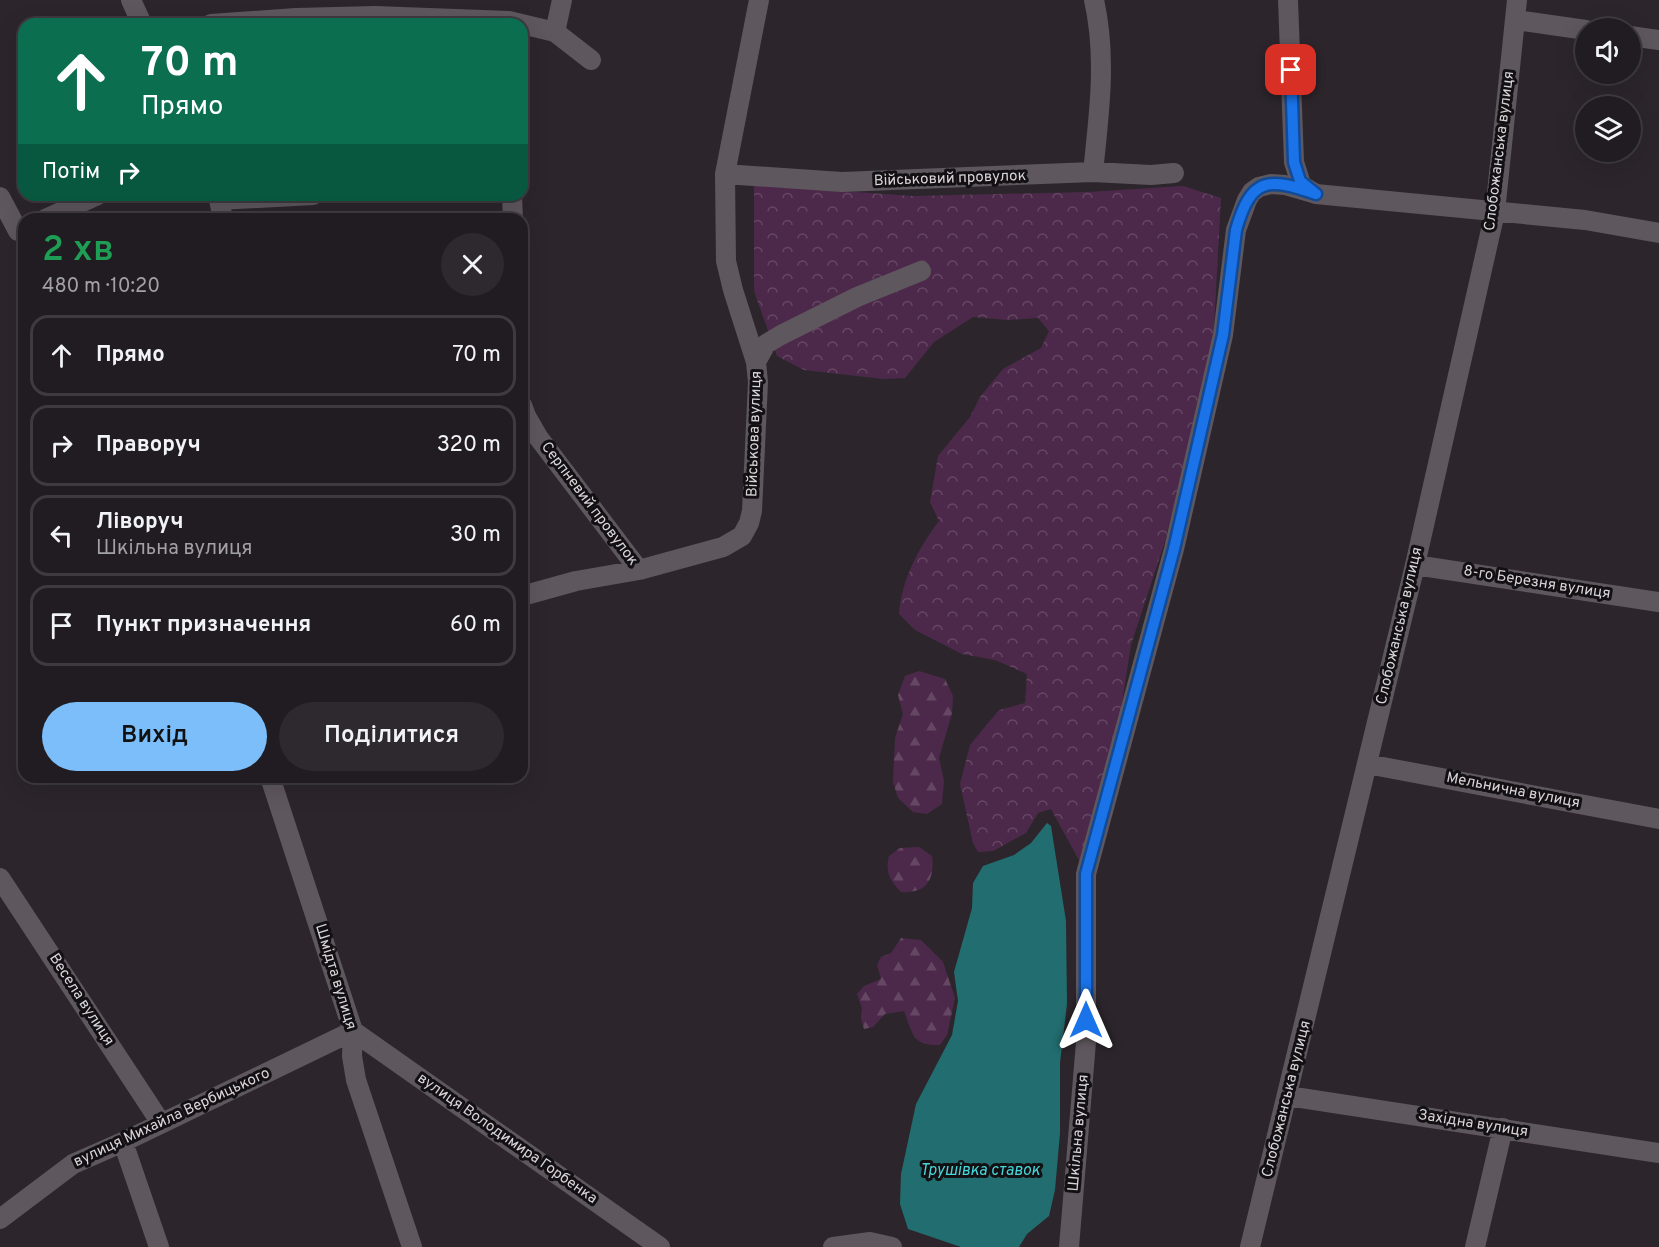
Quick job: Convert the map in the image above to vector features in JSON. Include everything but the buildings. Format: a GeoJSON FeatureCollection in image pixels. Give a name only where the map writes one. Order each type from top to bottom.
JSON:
{"type":"FeatureCollection","features":[{"type":"Feature","properties":{"kind":"street"},"geometry":{"type":"LineString","coordinates":[[130,0],[139,18]]}},
{"type":"Feature","properties":{"kind":"street"},"geometry":{"type":"LineString","coordinates":[[555,32],[562,0]]}},
{"type":"Feature","properties":{"kind":"street","name":"Військова вулиця"},"geometry":{"type":"LineString","coordinates":[[528,594],[576,581],[639,570],[723,547],[735,542],[746,529],[752,511],[758,382],[756,362],[726,261],[725,174],[759,0]]}},
{"type":"Feature","properties":{"kind":"street"},"geometry":{"type":"LineString","coordinates":[[1094,0],[1099,22],[1102,76],[1094,172]]}},
{"type":"Feature","properties":{"kind":"street"},"geometry":{"type":"LineString","coordinates":[[1288,0],[1294,162],[1300,181]]}},
{"type":"Feature","properties":{"kind":"street","name":"Слобожанська вулиця"},"geometry":{"type":"LineString","coordinates":[[1251,1247],[1415,565],[1495,212],[1517,0]]}},
{"type":"Feature","properties":{"kind":"street"},"geometry":{"type":"LineString","coordinates":[[296,18],[375,16],[429,18]]}},
{"type":"Feature","properties":{"kind":"street"},"geometry":{"type":"LineString","coordinates":[[1516,20],[1575,28]]}},
{"type":"Feature","properties":{"kind":"street"},"geometry":{"type":"LineString","coordinates":[[528,26],[555,32],[591,60]]}},
{"type":"Feature","properties":{"kind":"street"},"geometry":{"type":"LineString","coordinates":[[1641,38],[1659,40]]}},
{"type":"Feature","properties":{"kind":"street","name":"Військовий провулок"},"geometry":{"type":"LineString","coordinates":[[725,174],[842,182],[1094,172],[1151,175],[1174,173]]}},
{"type":"Feature","properties":{"kind":"street"},"geometry":{"type":"LineString","coordinates":[[1269,174],[1300,181],[1316,194],[1585,220],[1659,233]]}},
{"type":"Feature","properties":{"kind":"street","name":"Шкільна вулиця"},"geometry":{"type":"LineString","coordinates":[[1069,1247],[1086,1041],[1086,874],[1174,549],[1223,335],[1236,230],[1252,192],[1259,187],[1271,184],[1285,185],[1316,194]]}},
{"type":"Feature","properties":{"kind":"street"},"geometry":{"type":"LineString","coordinates":[[0,197],[14,232]]}},
{"type":"Feature","properties":{"kind":"street"},"geometry":{"type":"LineString","coordinates":[[58,213],[85,201]]}},
{"type":"Feature","properties":{"kind":"street"},"geometry":{"type":"LineString","coordinates":[[756,362],[766,344],[780,334],[857,297],[921,271]]}},
{"type":"Feature","properties":{"kind":"street","name":"Серпневий провулок"},"geometry":{"type":"LineString","coordinates":[[528,420],[538,437],[639,570]]}},
{"type":"Feature","properties":{"kind":"street","name":"8-го Березня вулиця"},"geometry":{"type":"LineString","coordinates":[[1415,565],[1659,602]]}},
{"type":"Feature","properties":{"kind":"street","name":"Мельнична вулиця"},"geometry":{"type":"LineString","coordinates":[[1367,764],[1659,819]]}},
{"type":"Feature","properties":{"kind":"street","name":"Шмідта вулиця"},"geometry":{"type":"LineString","coordinates":[[272,783],[353,1031],[351,1056],[356,1080],[412,1247]]}},
{"type":"Feature","properties":{"kind":"street","name":"Весела вулиця"},"geometry":{"type":"LineString","coordinates":[[0,878],[161,1123]]}},
{"type":"Feature","properties":{"kind":"street","name":"вулиця Михайла Вербицького"},"geometry":{"type":"LineString","coordinates":[[0,1219],[73,1164],[353,1031]]}},
{"type":"Feature","properties":{"kind":"street","name":"вулиця Володимира Горбенка"},"geometry":{"type":"LineString","coordinates":[[353,1031],[660,1247]]}},
{"type":"Feature","properties":{"kind":"street","name":"Західна вулиця"},"geometry":{"type":"LineString","coordinates":[[1288,1096],[1659,1153]]}},
{"type":"Feature","properties":{"kind":"street"},"geometry":{"type":"LineString","coordinates":[[1475,1247],[1503,1128]]}},
{"type":"Feature","properties":{"kind":"street"},"geometry":{"type":"LineString","coordinates":[[123,1142],[159,1247]]}},
{"type":"Feature","properties":{"kind":"street"},"geometry":{"type":"LineString","coordinates":[[833,1247],[870,1242],[892,1247]]}},
{"type":"Feature","properties":{"kind":"green space"},"geometry":{"type":"Polygon","coordinates":[[[754,185],[913,196],[1088,192],[1183,186],[1221,198],[1213,346],[1165,541],[1131,645],[1097,861],[1080,862],[1051,809],[1038,813],[1026,833],[993,851],[978,852],[973,843],[960,784],[970,745],[999,710],[1025,703],[1027,674],[995,660],[962,654],[915,630],[899,614],[912,565],[924,542],[939,521],[930,502],[938,456],[970,417],[980,397],[1003,369],[1041,348],[1049,331],[1038,318],[1008,320],[973,317],[934,342],[905,378],[883,379],[804,370],[777,356],[754,291],[754,185]]]}},
{"type":"Feature","properties":{"kind":"green space"},"geometry":{"type":"Polygon","coordinates":[[[919,671],[945,679],[953,696],[952,713],[939,758],[944,781],[942,804],[927,814],[913,812],[898,798],[893,782],[895,738],[903,714],[898,695],[905,676],[919,671]]]}},
{"type":"Feature","properties":{"kind":"green space"},"geometry":{"type":"Polygon","coordinates":[[[919,847],[932,856],[933,865],[930,878],[923,888],[917,891],[901,892],[889,876],[889,856],[900,848],[919,847]]]}},
{"type":"Feature","properties":{"kind":"green space"},"geometry":{"type":"Polygon","coordinates":[[[901,938],[921,940],[943,962],[955,998],[947,1035],[940,1045],[919,1041],[912,1032],[904,1011],[885,1014],[873,1027],[864,1029],[861,1018],[862,1008],[857,994],[864,986],[881,979],[877,965],[881,957],[891,953],[901,938]]]}},
{"type":"Feature","properties":{"kind":"water","name":"Трушівка ставок"},"geometry":{"type":"Polygon","coordinates":[[[1047,823],[1051,826],[1066,921],[1067,1004],[1060,1063],[1060,1133],[1055,1190],[1049,1216],[1027,1234],[1019,1247],[961,1247],[908,1229],[900,1204],[901,1174],[916,1104],[952,1035],[958,1001],[954,972],[972,908],[973,883],[983,866],[1014,855],[1031,843],[1047,823]]]}},
{"type":"Feature","properties":{"kind":"route"},"geometry":{"type":"LineString","coordinates":[[1086,1020],[1086,874],[1174,549],[1223,335],[1236,230],[1247,200],[1259,187],[1271,184],[1285,185],[1316,194],[1305,187],[1296,172],[1291,70]]}}]}
